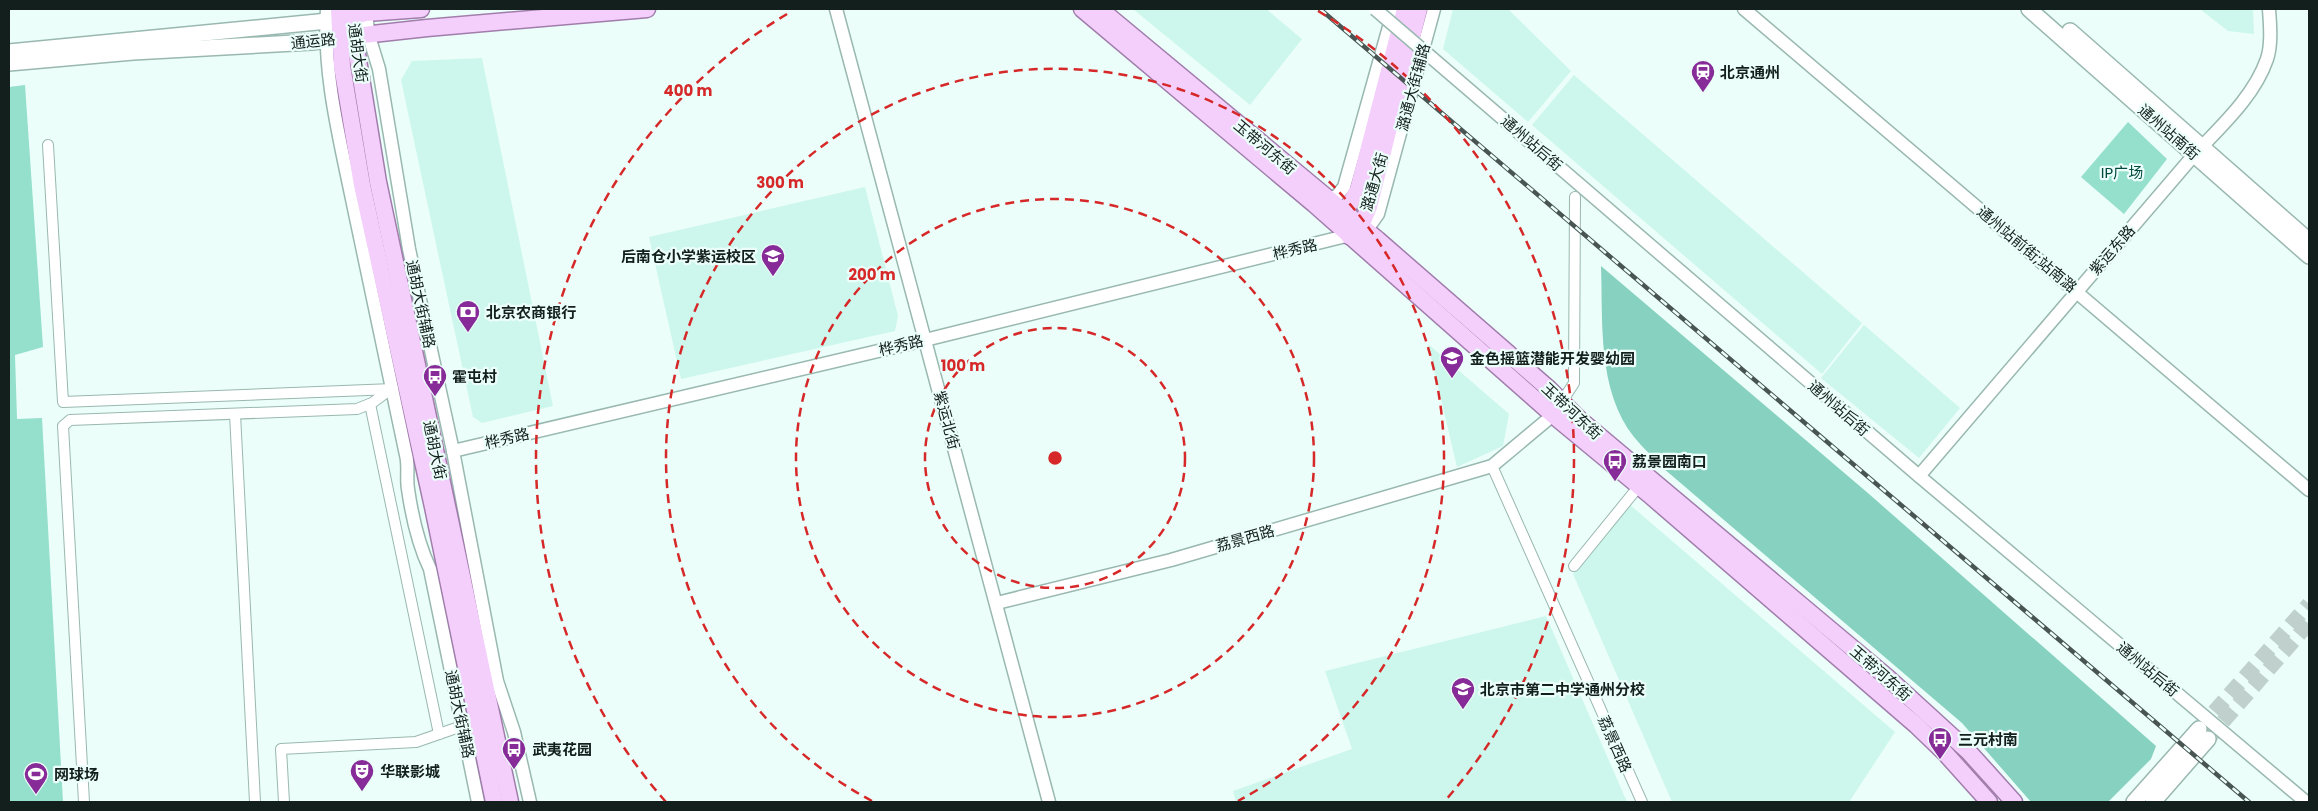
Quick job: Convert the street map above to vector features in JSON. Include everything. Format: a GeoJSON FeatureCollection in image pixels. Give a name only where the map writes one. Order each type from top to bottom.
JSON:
{"type":"FeatureCollection","features":[{"type":"Feature","properties":{"kind":"main road","name":"通运路"},"geometry":{"type":"LineString","coordinates":[[9,63],[132,47],[346,13],[421,9]]}},
{"type":"Feature","properties":{"kind":"main road","name":"通运路"},"geometry":{"type":"LineString","coordinates":[[9,52],[347,37],[647,9]]}},
{"type":"Feature","properties":{"kind":"main road","name":"玉带河东街"},"geometry":{"type":"LineString","coordinates":[[1082,9],[1359,231],[1549,389],[1557,409],[1638,486],[1916,725],[1952,759],[1989,802]]}},
{"type":"Feature","properties":{"kind":"main road","name":"玉带河东街"},"geometry":{"type":"LineString","coordinates":[[1100,9],[1344,212],[1359,231]]}},
{"type":"Feature","properties":{"kind":"main road","name":"潞通大街"},"geometry":{"type":"LineString","coordinates":[[1344,212],[1358,190],[1404,9]]}},
{"type":"Feature","properties":{"kind":"main road","name":"潞通大街"},"geometry":{"type":"LineString","coordinates":[[1359,231],[1370,207],[1419,9]]}},
{"type":"Feature","properties":{"kind":"main road","name":"通州站南街"},"geometry":{"type":"LineString","coordinates":[[2029,9],[2198,151],[2309,241]]}},
{"type":"Feature","properties":{"kind":"main road","name":"通州站南街"},"geometry":{"type":"LineString","coordinates":[[2044,9],[2309,256]]}},
{"type":"Feature","properties":{"kind":"main road","name":"通胡大街"},"geometry":{"type":"LineString","coordinates":[[346,13],[347,37],[510,802]]}},
{"type":"Feature","properties":{"kind":"main road","name":"通胡大街"},"geometry":{"type":"LineString","coordinates":[[347,37],[342,66],[399,388],[475,712],[494,802]]}},
{"type":"Feature","properties":{"kind":"main road","name":"玉带河东街"},"geometry":{"type":"LineString","coordinates":[[1557,409],[1652,482],[1888,678],[1968,751],[2014,802]]}},
{"type":"Feature","properties":{"kind":"main road"},"geometry":{"type":"LineString","coordinates":[[2134,802],[2204,734],[2153,802]]}},
{"type":"Feature","properties":{"kind":"street","name":"紫运北街"},"geometry":{"type":"LineString","coordinates":[[836,9],[1049,802]]}},
{"type":"Feature","properties":{"kind":"street","name":"通州站后街"},"geometry":{"type":"LineString","coordinates":[[1375,9],[1919,476],[2306,802]]}},
{"type":"Feature","properties":{"kind":"street"},"geometry":{"type":"LineString","coordinates":[[1324,197],[1336,197],[1344,187],[1394,9]]}},
{"type":"Feature","properties":{"kind":"street","name":"潞通大街辅路"},"geometry":{"type":"LineString","coordinates":[[1359,231],[1378,214],[1434,9]]}},
{"type":"Feature","properties":{"kind":"street","name":"通州站前街;站南潞"},"geometry":{"type":"LineString","coordinates":[[1744,9],[2309,490]]}},
{"type":"Feature","properties":{"kind":"street","name":"紫运东路"},"geometry":{"type":"LineString","coordinates":[[1919,476],[2258,81],[2268,58],[2269,9]]}},
{"type":"Feature","properties":{"kind":"street","name":"通胡大街辅路"},"geometry":{"type":"LineString","coordinates":[[346,13],[347,37],[379,69],[409,249],[453,450],[500,694],[514,732],[530,802]]}},
{"type":"Feature","properties":{"kind":"street"},"geometry":{"type":"LineString","coordinates":[[48,145],[64,402],[399,388]]}},
{"type":"Feature","properties":{"kind":"street"},"geometry":{"type":"LineString","coordinates":[[1557,409],[1574,383],[1575,197]]}},
{"type":"Feature","properties":{"kind":"street","name":"桦秀路"},"geometry":{"type":"LineString","coordinates":[[453,450],[925,340],[1359,231]]}},
{"type":"Feature","properties":{"kind":"street","name":"通胡大街辅路"},"geometry":{"type":"LineString","coordinates":[[399,388],[407,458],[408,487],[413,516],[420,547],[430,569],[478,802]]}},
{"type":"Feature","properties":{"kind":"street"},"geometry":{"type":"LineString","coordinates":[[84,802],[63,426],[70,420],[357,410],[399,388]]}},
{"type":"Feature","properties":{"kind":"street"},"geometry":{"type":"LineString","coordinates":[[370,404],[439,734]]}},
{"type":"Feature","properties":{"kind":"street","name":"荔景西路"},"geometry":{"type":"LineString","coordinates":[[997,603],[1171,560],[1492,466],[1557,409]]}},
{"type":"Feature","properties":{"kind":"street"},"geometry":{"type":"LineString","coordinates":[[235,414],[255,802]]}},
{"type":"Feature","properties":{"kind":"street","name":"荔景西路"},"geometry":{"type":"LineString","coordinates":[[1492,466],[1642,802]]}},
{"type":"Feature","properties":{"kind":"street"},"geometry":{"type":"LineString","coordinates":[[1574,566],[1638,486]]}},
{"type":"Feature","properties":{"kind":"street"},"geometry":{"type":"LineString","coordinates":[[284,802],[281,749],[416,742],[462,726],[475,712]]}},
{"type":"Feature","properties":{"kind":"shaded area"},"geometry":{"type":"Polygon","coordinates":[[[1133,9],[1266,9],[1302,39],[1250,105],[1133,9]]]}},
{"type":"Feature","properties":{"kind":"shaded area"},"geometry":{"type":"Polygon","coordinates":[[[1453,9],[1508,9],[1571,71],[1528,122],[1443,49],[1453,9]]]}},
{"type":"Feature","properties":{"kind":"shaded area"},"geometry":{"type":"Polygon","coordinates":[[[2200,9],[2253,9],[2254,34],[2228,31],[2200,9]]]}},
{"type":"Feature","properties":{"kind":"shaded area"},"geometry":{"type":"Polygon","coordinates":[[[482,58],[553,406],[482,423],[473,417],[401,80],[412,61],[482,58]]]}},
{"type":"Feature","properties":{"kind":"shaded area"},"geometry":{"type":"Polygon","coordinates":[[[1574,75],[1862,323],[1822,374],[1532,125],[1574,75]]]}},
{"type":"Feature","properties":{"kind":"shaded area","name":"后南仓小学紫运校区"},"geometry":{"type":"Polygon","coordinates":[[[865,187],[898,316],[895,331],[681,379],[649,237],[865,187]]]}},
{"type":"Feature","properties":{"kind":"shaded area"},"geometry":{"type":"Polygon","coordinates":[[[1864,325],[1960,408],[1919,458],[1821,378],[1864,325]]]}},
{"type":"Feature","properties":{"kind":"shaded area","name":"金色摇篮潜能开发婴幼园"},"geometry":{"type":"Polygon","coordinates":[[[1428,344],[1509,414],[1503,446],[1457,467],[1428,344]]]}},
{"type":"Feature","properties":{"kind":"shaded area"},"geometry":{"type":"Polygon","coordinates":[[[1629,504],[1895,732],[1849,802],[1672,802],[1573,574],[1629,504]]]}},
{"type":"Feature","properties":{"kind":"shaded area","name":"北京市第二中学通州分校"},"geometry":{"type":"Polygon","coordinates":[[[1546,616],[1627,802],[1236,802],[1233,791],[1352,749],[1325,671],[1546,616]]]}},
{"type":"Feature","properties":{"kind":"green space"},"geometry":{"type":"Polygon","coordinates":[[[25,85],[43,347],[15,355],[17,419],[42,418],[63,802],[9,802],[9,87],[25,85]]]}},
{"type":"Feature","properties":{"kind":"green space","name":"IP广场"},"geometry":{"type":"Polygon","coordinates":[[[2128,122],[2167,159],[2124,214],[2081,177],[2128,122]]]}},
{"type":"Feature","properties":{"kind":"green space"},"geometry":{"type":"Polygon","coordinates":[[[1601,266],[1869,494],[2156,746],[2151,759],[2108,802],[2031,802],[1962,723],[1663,468],[1634,437],[1622,418],[1608,377],[1604,355],[1601,266]]]}},
{"type":"Feature","properties":{"kind":"tunnel"},"geometry":{"type":"LineString","coordinates":[[2199,729],[2309,604]]}},
{"type":"Feature","properties":{"kind":"tunnel"},"geometry":{"type":"LineString","coordinates":[[2208,739],[2309,623]]}},
{"type":"Feature","properties":{"kind":"railway"},"geometry":{"type":"LineString","coordinates":[[1320,9],[2249,802]]}},
{"type":"Feature","properties":{"kind":"place","name":"北京通州"},"geometry":{"type":"Point","coordinates":[1703,93]}},
{"type":"Feature","properties":{"kind":"place","name":"后南仓小学紫运校区"},"geometry":{"type":"Point","coordinates":[773,277]}},
{"type":"Feature","properties":{"kind":"place","name":"北京农商银行"},"geometry":{"type":"Point","coordinates":[468,333]}},
{"type":"Feature","properties":{"kind":"place","name":"金色摇篮潜能开发婴幼园"},"geometry":{"type":"Point","coordinates":[1452,379]}},
{"type":"Feature","properties":{"kind":"place","name":"霍屯村"},"geometry":{"type":"Point","coordinates":[435,397]}},
{"type":"Feature","properties":{"kind":"place","name":"荔景园南口"},"geometry":{"type":"Point","coordinates":[1615,482]}},
{"type":"Feature","properties":{"kind":"place","name":"北京市第二中学通州分校"},"geometry":{"type":"Point","coordinates":[1463,710]}},
{"type":"Feature","properties":{"kind":"place","name":"三元村南"},"geometry":{"type":"Point","coordinates":[1940,760]}},
{"type":"Feature","properties":{"kind":"place","name":"武夷花园"},"geometry":{"type":"Point","coordinates":[514,770]}},
{"type":"Feature","properties":{"kind":"place","name":"华联影城"},"geometry":{"type":"Point","coordinates":[362,792]}},
{"type":"Feature","properties":{"kind":"place","name":"网球场"},"geometry":{"type":"Point","coordinates":[36,795]}}]}
